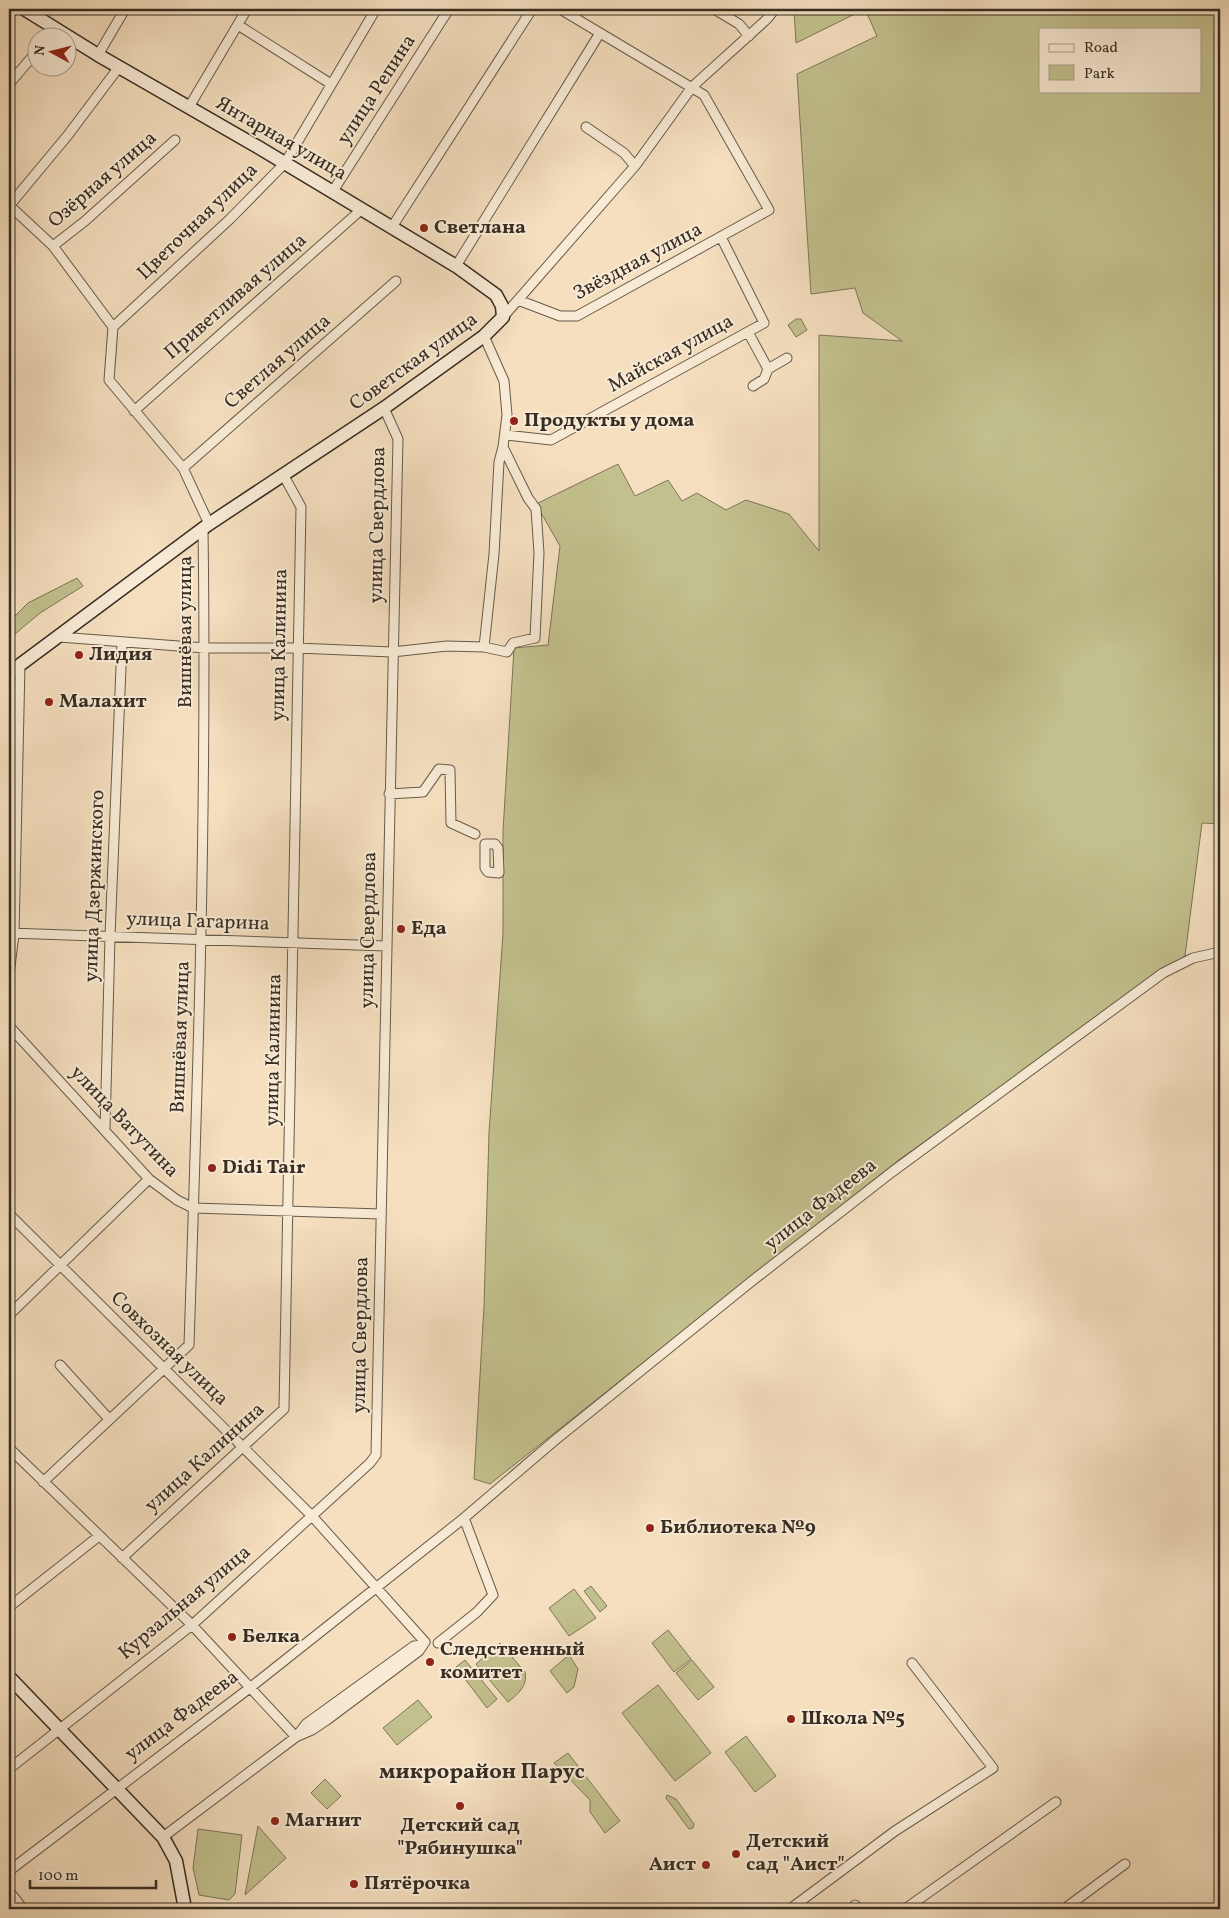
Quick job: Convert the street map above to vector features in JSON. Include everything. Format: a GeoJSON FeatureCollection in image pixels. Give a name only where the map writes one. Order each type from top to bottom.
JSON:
{"type":"FeatureCollection","features":[{"type":"Feature","properties":{"kind":"street","name":"Янтарная улица"},"geometry":{"type":"LineString","coordinates":[[24,9],[45,28]]}},
{"type":"Feature","properties":{"kind":"street"},"geometry":{"type":"LineString","coordinates":[[98,55],[125,9]]}},
{"type":"Feature","properties":{"kind":"street"},"geometry":{"type":"LineString","coordinates":[[189,107],[247,9]]}},
{"type":"Feature","properties":{"kind":"street","name":"Цветочная улица"},"geometry":{"type":"LineString","coordinates":[[112,327],[230,219],[285,163],[376,9]]}},
{"type":"Feature","properties":{"kind":"street","name":"улица Репина"},"geometry":{"type":"LineString","coordinates":[[333,191],[450,9]]}},
{"type":"Feature","properties":{"kind":"street"},"geometry":{"type":"LineString","coordinates":[[392,227],[532,9]]}},
{"type":"Feature","properties":{"kind":"street"},"geometry":{"type":"LineString","coordinates":[[560,9],[692,87]]}},
{"type":"Feature","properties":{"kind":"street"},"geometry":{"type":"LineString","coordinates":[[714,9],[738,24],[749,36]]}},
{"type":"Feature","properties":{"kind":"street","name":"Советская улица"},"geometry":{"type":"LineString","coordinates":[[9,673],[206,527],[384,408],[484,336],[503,317],[635,166],[692,87],[768,19],[775,9]]}},
{"type":"Feature","properties":{"kind":"street"},"geometry":{"type":"LineString","coordinates":[[238,25],[330,84]]}},
{"type":"Feature","properties":{"kind":"street"},"geometry":{"type":"LineString","coordinates":[[456,266],[600,33]]}},
{"type":"Feature","properties":{"kind":"street","name":"Янтарная улица"},"geometry":{"type":"LineString","coordinates":[[78,46],[189,107],[333,191],[456,266],[496,295],[502,306],[503,317]]}},
{"type":"Feature","properties":{"kind":"street"},"geometry":{"type":"LineString","coordinates":[[9,84],[28,62]]}},
{"type":"Feature","properties":{"kind":"street"},"geometry":{"type":"LineString","coordinates":[[119,67],[68,135],[9,206],[53,246],[112,327],[109,380],[184,468],[206,527]]}},
{"type":"Feature","properties":{"kind":"street","name":"Звёздная улица"},"geometry":{"type":"LineString","coordinates":[[518,300],[560,316],[576,316],[769,210],[704,95],[692,87]]}},
{"type":"Feature","properties":{"kind":"street"},"geometry":{"type":"LineString","coordinates":[[586,127],[624,153],[635,166]]}},
{"type":"Feature","properties":{"kind":"street","name":"Озёрная улица"},"geometry":{"type":"LineString","coordinates":[[53,246],[85,221],[176,140]]}},
{"type":"Feature","properties":{"kind":"street","name":"Приветливая улица"},"geometry":{"type":"LineString","coordinates":[[134,411],[362,209]]}},
{"type":"Feature","properties":{"kind":"street","name":"Майская улица"},"geometry":{"type":"LineString","coordinates":[[505,434],[551,440],[764,323],[721,238]]}},
{"type":"Feature","properties":{"kind":"street","name":"Светлая улица"},"geometry":{"type":"LineString","coordinates":[[184,468],[396,281]]}},
{"type":"Feature","properties":{"kind":"street"},"geometry":{"type":"LineString","coordinates":[[748,332],[768,369]]}},
{"type":"Feature","properties":{"kind":"street"},"geometry":{"type":"LineString","coordinates":[[484,336],[504,381],[507,415],[504,447],[499,462],[494,554],[484,647]]}},
{"type":"Feature","properties":{"kind":"street"},"geometry":{"type":"LineString","coordinates":[[753,386],[764,379],[768,369],[787,358]]}},
{"type":"Feature","properties":{"kind":"street","name":"улица Свердлова"},"geometry":{"type":"LineString","coordinates":[[376,1455],[398,439],[384,408]]}},
{"type":"Feature","properties":{"kind":"street"},"geometry":{"type":"LineString","coordinates":[[59,637],[204,648],[297,648],[392,652],[447,646],[484,647],[507,652],[513,643],[536,638],[539,553],[536,509],[528,498],[504,447]]}},
{"type":"Feature","properties":{"kind":"street","name":"улица Калинина"},"geometry":{"type":"LineString","coordinates":[[122,1558],[284,1409],[301,507],[284,476]]}},
{"type":"Feature","properties":{"kind":"street","name":"Вишнёвая улица"},"geometry":{"type":"LineString","coordinates":[[43,1482],[189,1345],[201,941],[206,527]]}},
{"type":"Feature","properties":{"kind":"street","name":"улица Дзержинского"},"geometry":{"type":"LineString","coordinates":[[105,1130],[110,936],[122,643]]}},
{"type":"Feature","properties":{"kind":"street"},"geometry":{"type":"LineString","coordinates":[[9,976],[20,665]]}},
{"type":"Feature","properties":{"kind":"street"},"geometry":{"type":"LineString","coordinates":[[389,794],[423,792],[439,769],[450,770],[451,823],[475,834]]}},
{"type":"Feature","properties":{"kind":"street","name":"улица Гагарина"},"geometry":{"type":"LineString","coordinates":[[11,934],[386,946]]}},
{"type":"Feature","properties":{"kind":"street","name":"улица Фадеева"},"geometry":{"type":"LineString","coordinates":[[9,1871],[116,1787],[251,1687],[464,1518],[561,1436],[752,1281],[892,1172],[1163,973],[1193,958],[1220,952]]}},
{"type":"Feature","properties":{"kind":"street","name":"улица Ватутина"},"geometry":{"type":"LineString","coordinates":[[9,1026],[149,1180],[177,1200],[194,1208],[288,1213],[381,1214]]}},
{"type":"Feature","properties":{"kind":"street"},"geometry":{"type":"LineString","coordinates":[[9,1315],[149,1180]]}},
{"type":"Feature","properties":{"kind":"street","name":"Совхозная улица"},"geometry":{"type":"LineString","coordinates":[[9,1214],[312,1516],[376,1587],[423,1644],[414,1646],[306,1724],[296,1737]]}},
{"type":"Feature","properties":{"kind":"street"},"geometry":{"type":"LineString","coordinates":[[60,1365],[109,1419]]}},
{"type":"Feature","properties":{"kind":"street"},"geometry":{"type":"LineString","coordinates":[[9,1448],[192,1625],[296,1737],[162,1837]]}},
{"type":"Feature","properties":{"kind":"street","name":"Курзальная улица"},"geometry":{"type":"LineString","coordinates":[[9,1769],[192,1625],[376,1455]]}},
{"type":"Feature","properties":{"kind":"street"},"geometry":{"type":"LineString","coordinates":[[438,1643],[477,1612],[493,1595],[464,1518]]}},
{"type":"Feature","properties":{"kind":"street"},"geometry":{"type":"LineString","coordinates":[[9,1607],[99,1536]]}},
{"type":"Feature","properties":{"kind":"street"},"geometry":{"type":"LineString","coordinates":[[790,1909],[895,1832],[993,1768],[912,1663]]}},
{"type":"Feature","properties":{"kind":"street"},"geometry":{"type":"LineString","coordinates":[[9,1677],[162,1837],[176,1861],[185,1909]]}},
{"type":"Feature","properties":{"kind":"street"},"geometry":{"type":"LineString","coordinates":[[905,1909],[1056,1802]]}},
{"type":"Feature","properties":{"kind":"street"},"geometry":{"type":"LineString","coordinates":[[1064,1909],[1125,1864]]}},
{"type":"Feature","properties":{"kind":"street"},"geometry":{"type":"LineString","coordinates":[[9,1891],[23,1909]]}},
{"type":"Feature","properties":{"kind":"green space"},"geometry":{"type":"Polygon","coordinates":[[[794,9],[865,9],[796,43],[794,9]]]}},
{"type":"Feature","properties":{"kind":"green space"},"geometry":{"type":"Polygon","coordinates":[[[865,9],[1220,9],[1220,824],[1202,823],[1185,956],[900,1159],[490,1484],[474,1479],[484,1306],[489,1133],[503,933],[503,831],[514,648],[548,645],[560,546],[536,504],[618,464],[635,496],[668,480],[682,501],[697,493],[726,510],[746,500],[789,514],[819,551],[819,335],[902,341],[863,313],[855,288],[811,294],[797,74],[877,36],[865,9]]]}},
{"type":"Feature","properties":{"kind":"green space"},"geometry":{"type":"Polygon","coordinates":[[[796,319],[801,319],[807,330],[796,337],[788,325],[796,319]]]}},
{"type":"Feature","properties":{"kind":"green space"},"geometry":{"type":"Polygon","coordinates":[[[77,578],[83,586],[40,613],[9,639],[9,622],[28,603],[77,578]]]}},
{"type":"Feature","properties":{"kind":"green space"},"geometry":{"type":"Polygon","coordinates":[[[591,1586],[607,1606],[600,1612],[584,1591],[591,1586]]]}},
{"type":"Feature","properties":{"kind":"green space"},"geometry":{"type":"Polygon","coordinates":[[[574,1589],[596,1618],[569,1636],[549,1608],[574,1589]]]}},
{"type":"Feature","properties":{"kind":"green space"},"geometry":{"type":"Polygon","coordinates":[[[668,1630],[691,1659],[674,1672],[652,1643],[668,1630]]]}},
{"type":"Feature","properties":{"kind":"green space"},"geometry":{"type":"Polygon","coordinates":[[[500,1643],[525,1672],[526,1677],[524,1686],[519,1693],[508,1702],[476,1664],[500,1643]]]}},
{"type":"Feature","properties":{"kind":"green space"},"geometry":{"type":"Polygon","coordinates":[[[569,1655],[578,1669],[574,1687],[567,1693],[550,1671],[569,1655]]]}},
{"type":"Feature","properties":{"kind":"green space"},"geometry":{"type":"Polygon","coordinates":[[[465,1660],[497,1699],[487,1708],[456,1667],[465,1660]]]}},
{"type":"Feature","properties":{"kind":"green space"},"geometry":{"type":"Polygon","coordinates":[[[692,1660],[714,1687],[698,1700],[676,1673],[692,1660]]]}},
{"type":"Feature","properties":{"kind":"green space"},"geometry":{"type":"Polygon","coordinates":[[[658,1685],[711,1753],[675,1781],[622,1713],[658,1685]]]}},
{"type":"Feature","properties":{"kind":"green space"},"geometry":{"type":"Polygon","coordinates":[[[418,1700],[432,1717],[397,1745],[383,1728],[418,1700]]]}},
{"type":"Feature","properties":{"kind":"green space"},"geometry":{"type":"Polygon","coordinates":[[[746,1736],[776,1776],[755,1792],[725,1752],[746,1736]]]}},
{"type":"Feature","properties":{"kind":"green space"},"geometry":{"type":"Polygon","coordinates":[[[568,1753],[620,1821],[605,1833],[590,1812],[590,1800],[554,1763],[568,1753]]]}},
{"type":"Feature","properties":{"kind":"green space"},"geometry":{"type":"Polygon","coordinates":[[[325,1779],[341,1796],[327,1809],[311,1793],[325,1779]]]}},
{"type":"Feature","properties":{"kind":"green space"},"geometry":{"type":"Polygon","coordinates":[[[667,1795],[676,1799],[694,1824],[693,1828],[689,1829],[666,1798],[667,1795]]]}},
{"type":"Feature","properties":{"kind":"green space"},"geometry":{"type":"Polygon","coordinates":[[[258,1826],[286,1858],[245,1895],[258,1826]]]}},
{"type":"Feature","properties":{"kind":"green space"},"geometry":{"type":"Polygon","coordinates":[[[198,1829],[242,1835],[235,1894],[229,1900],[199,1895],[193,1868],[198,1829]]]}},
{"type":"Feature","properties":{"kind":"place","name":"Светлана"},"geometry":{"type":"Point","coordinates":[424,228]}},
{"type":"Feature","properties":{"kind":"place","name":"Продукты у дома"},"geometry":{"type":"Point","coordinates":[514,421]}},
{"type":"Feature","properties":{"kind":"place","name":"Лидия"},"geometry":{"type":"Point","coordinates":[79,655]}},
{"type":"Feature","properties":{"kind":"place","name":"Малахит"},"geometry":{"type":"Point","coordinates":[49,702]}},
{"type":"Feature","properties":{"kind":"place","name":"Еда"},"geometry":{"type":"Point","coordinates":[401,929]}},
{"type":"Feature","properties":{"kind":"place","name":"Didi Tair"},"geometry":{"type":"Point","coordinates":[212,1168]}},
{"type":"Feature","properties":{"kind":"place","name":"Библиотека №9"},"geometry":{"type":"Point","coordinates":[650,1528]}},
{"type":"Feature","properties":{"kind":"place","name":"Белка"},"geometry":{"type":"Point","coordinates":[232,1637]}},
{"type":"Feature","properties":{"kind":"place","name":"Следственный комитет"},"geometry":{"type":"Point","coordinates":[430,1662]}},
{"type":"Feature","properties":{"kind":"place","name":"Школа №5"},"geometry":{"type":"Point","coordinates":[791,1719]}},
{"type":"Feature","properties":{"kind":"place","name":"Детский сад \"Рябинушка\""},"geometry":{"type":"Point","coordinates":[460,1806]}},
{"type":"Feature","properties":{"kind":"place","name":"Магнит"},"geometry":{"type":"Point","coordinates":[275,1821]}},
{"type":"Feature","properties":{"kind":"place","name":"Детский сад \"Аист\""},"geometry":{"type":"Point","coordinates":[736,1854]}},
{"type":"Feature","properties":{"kind":"place","name":"Аист"},"geometry":{"type":"Point","coordinates":[706,1865]}},
{"type":"Feature","properties":{"kind":"place","name":"Пятёрочка"},"geometry":{"type":"Point","coordinates":[354,1884]}},
{"type":"Feature","properties":{"kind":"district","name":"микрорайон Парус"},"geometry":{"type":"Point","coordinates":[482,1772]}}]}
